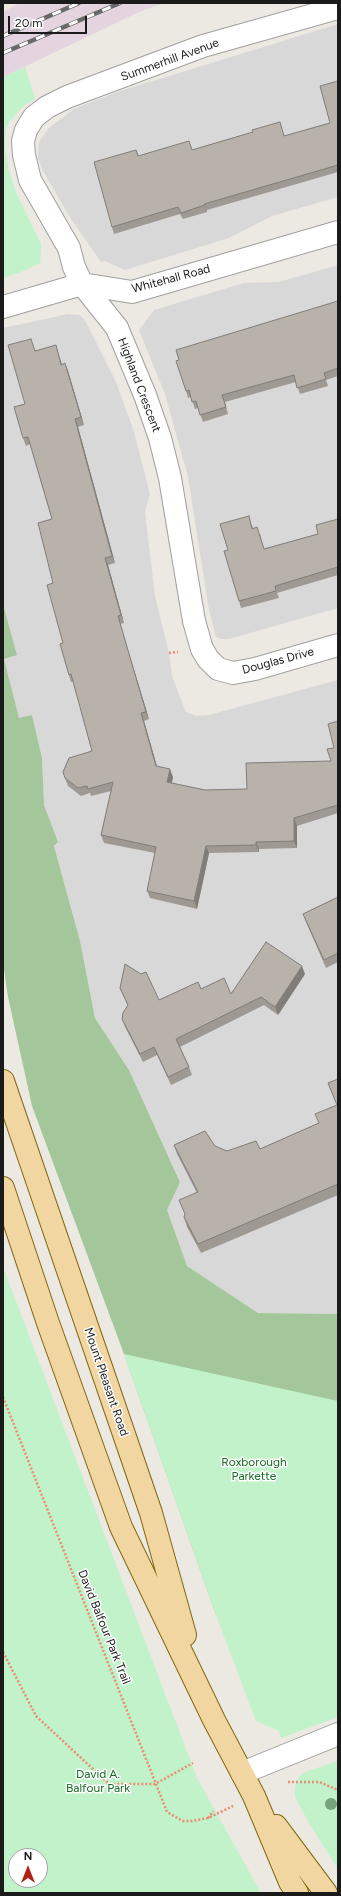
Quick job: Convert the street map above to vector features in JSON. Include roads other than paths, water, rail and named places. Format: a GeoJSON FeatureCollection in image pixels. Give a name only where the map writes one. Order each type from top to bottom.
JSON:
{"type":"FeatureCollection","features":[{"type":"Feature","properties":{"kind":"main road","name":"Mount Pleasant Road"},"geometry":{"type":"LineString","coordinates":[[3,1081],[151,1513],[199,1686]]}},
{"type":"Feature","properties":{"kind":"main road","name":"Mount Pleasant Road"},"geometry":{"type":"LineString","coordinates":[[3,1188],[48,1323],[121,1528],[199,1686],[214,1720],[254,1796],[290,1882],[297,1893]]}},
{"type":"Feature","properties":{"kind":"main road","name":"Mount Pleasant Road"},"geometry":{"type":"LineString","coordinates":[[254,1796],[326,1893]]}},
{"type":"Feature","properties":{"kind":"street","name":"Summerhill Avenue"},"geometry":{"type":"LineString","coordinates":[[23,141],[26,130],[34,118],[47,107],[67,96],[203,46],[338,8]]}},
{"type":"Feature","properties":{"kind":"street","name":"Highland Crescent"},"geometry":{"type":"LineString","coordinates":[[23,141],[24,155],[30,180],[69,248],[74,267],[82,284],[117,328],[146,395],[160,438],[170,478],[194,621],[205,654],[218,669]]}},
{"type":"Feature","properties":{"kind":"street","name":"Whitehall Road"},"geometry":{"type":"LineString","coordinates":[[3,307],[82,284],[132,292],[338,232]]}},
{"type":"Feature","properties":{"kind":"street","name":"Douglas Drive"},"geometry":{"type":"LineString","coordinates":[[218,669],[233,673],[255,669],[338,645]]}},
{"type":"Feature","properties":{"kind":"street"},"geometry":{"type":"LineString","coordinates":[[242,1772],[338,1734]]}},
{"type":"Feature","properties":{"kind":"railway"},"geometry":{"type":"LineString","coordinates":[[3,36],[79,3]]}},
{"type":"Feature","properties":{"kind":"railway"},"geometry":{"type":"LineString","coordinates":[[3,53],[120,3]]}},
{"type":"Feature","properties":{"kind":"park label","name":"Roxborough Parkette"},"geometry":{"type":"Point","coordinates":[254,1469]}},
{"type":"Feature","properties":{"kind":"park label","name":"David A. Balfour Park"},"geometry":{"type":"Point","coordinates":[98,1781]}}]}
